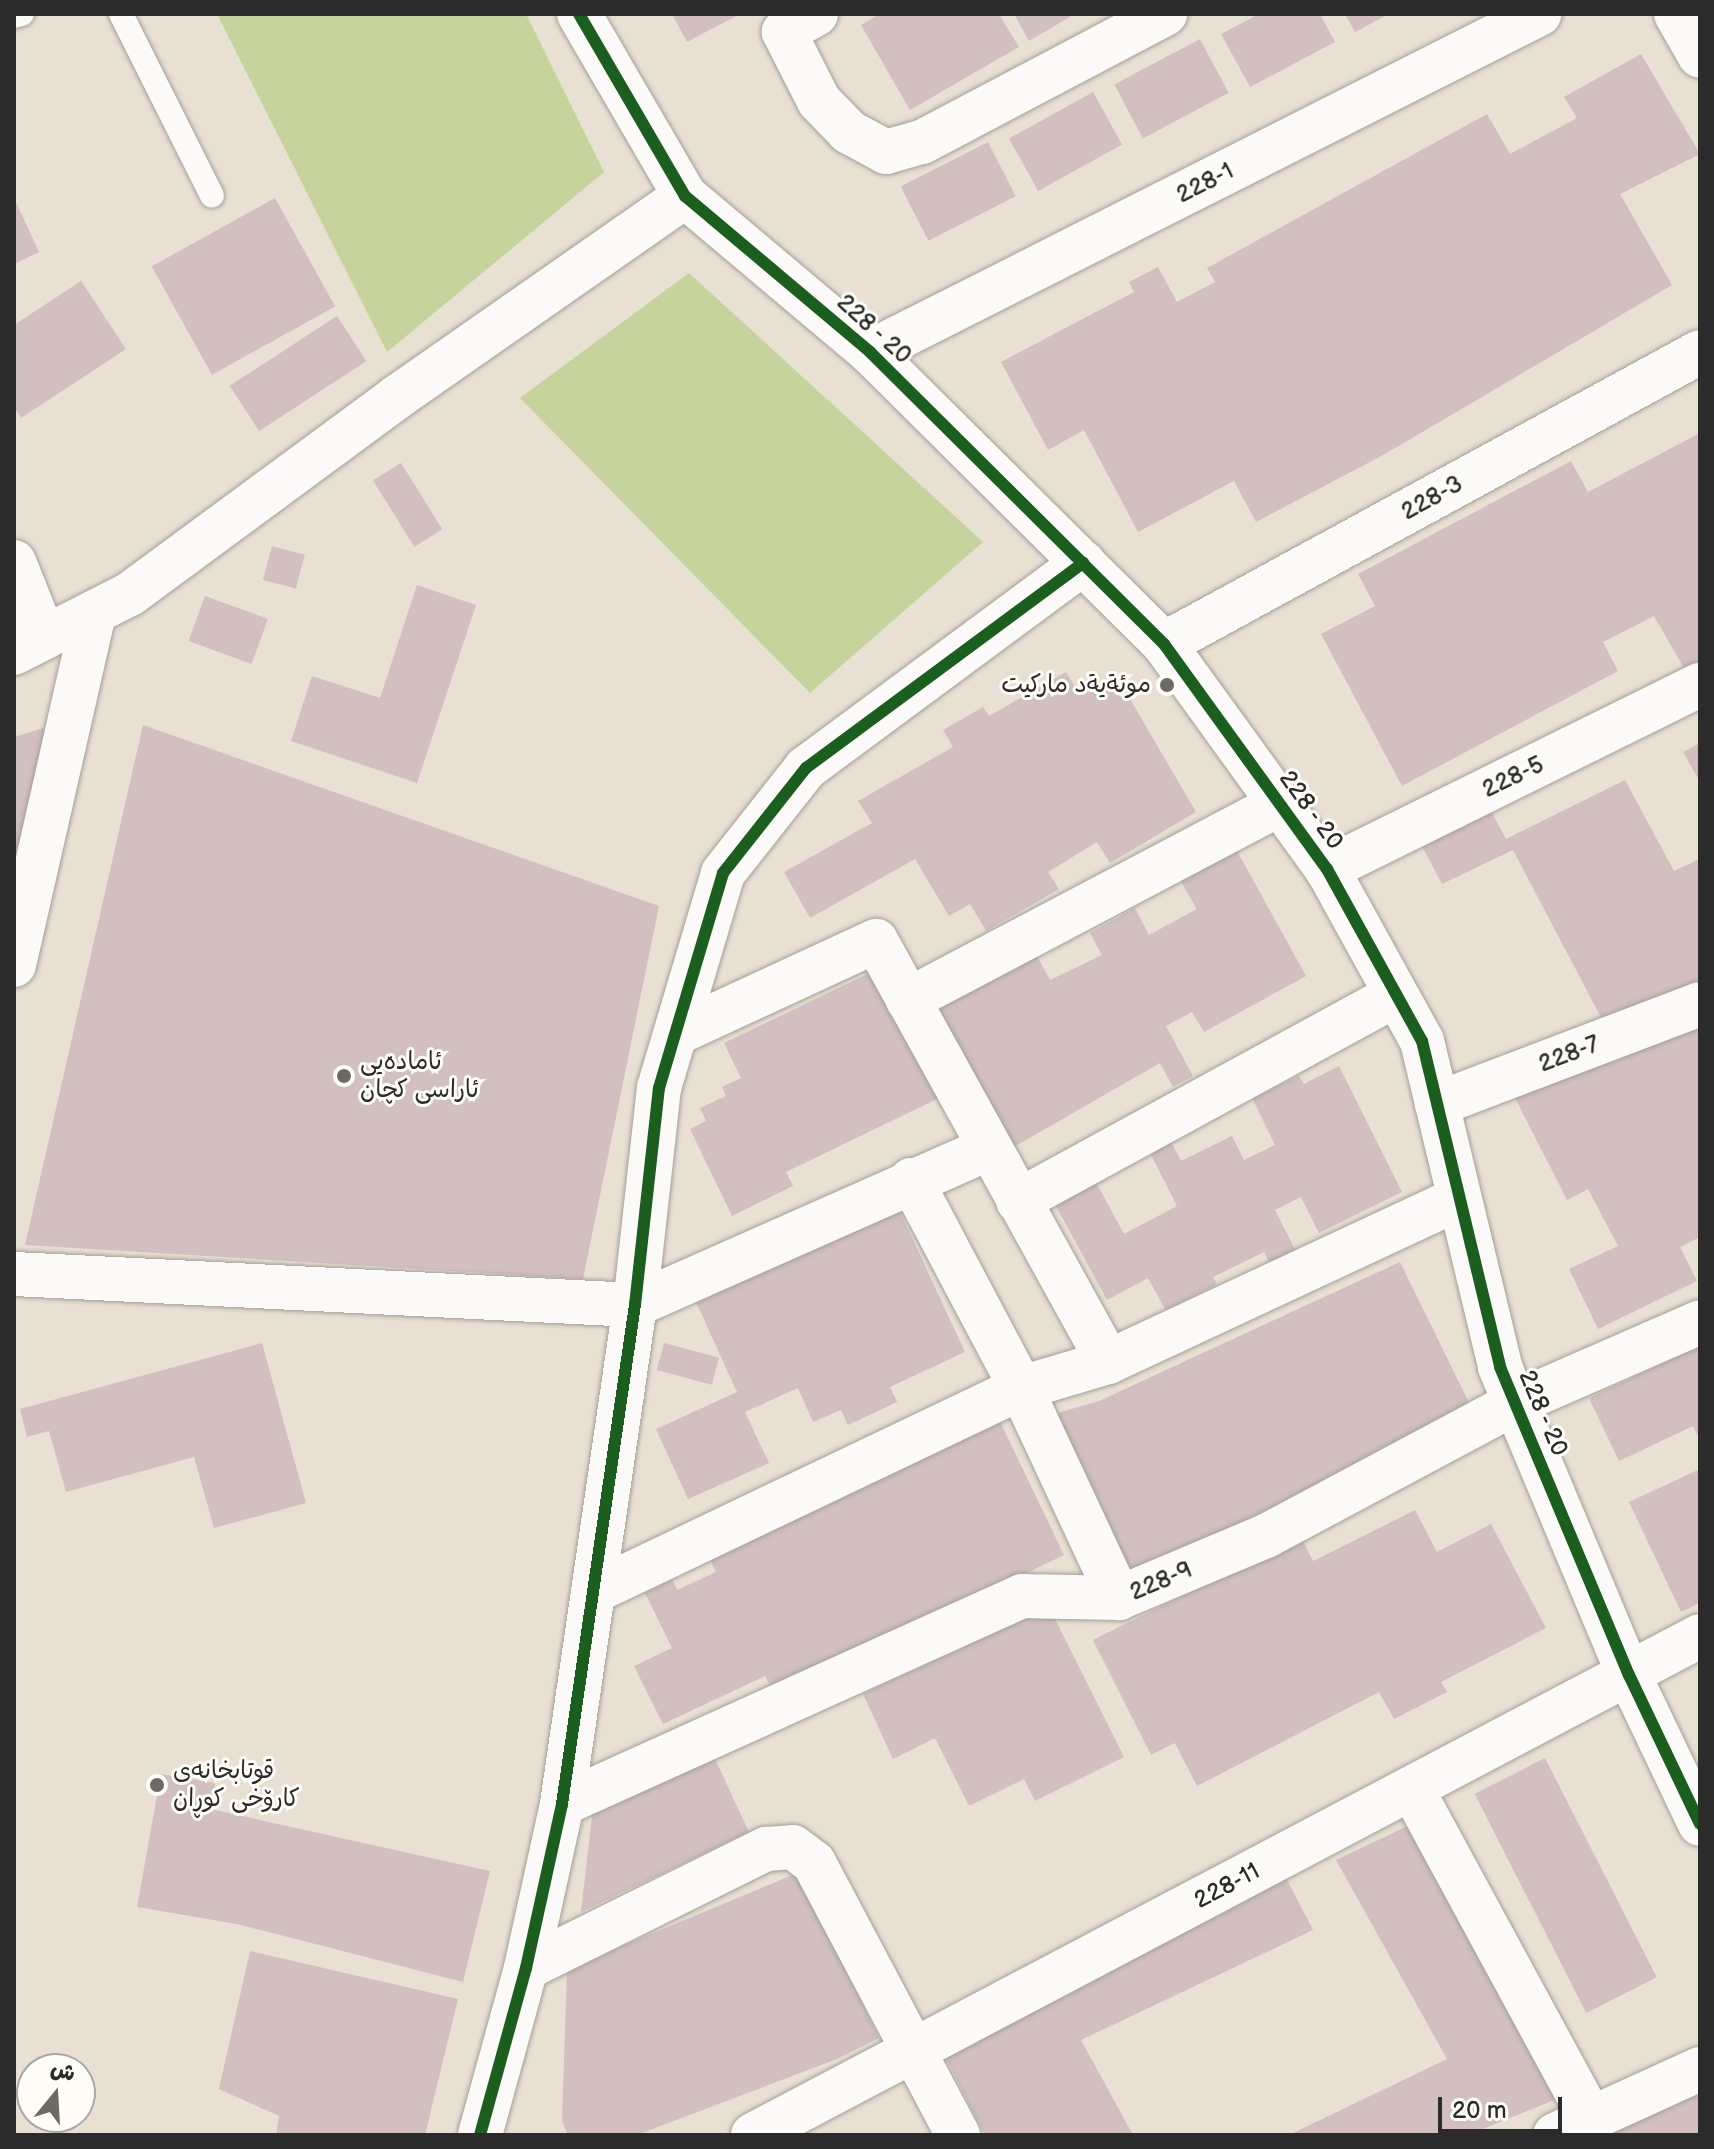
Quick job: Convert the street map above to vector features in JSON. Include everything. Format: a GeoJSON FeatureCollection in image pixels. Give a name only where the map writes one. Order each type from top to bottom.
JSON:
{"type":"FeatureCollection","features":[{"type":"Feature","properties":{"kind":"street","name":"228 - 20"},"geometry":{"type":"LineString","coordinates":[[579,14],[685,196],[870,352],[1164,644],[1327,869],[1422,1041],[1500,1367],[1629,1675],[1700,1824]]}},
{"type":"Feature","properties":{"kind":"street"},"geometry":{"type":"LineString","coordinates":[[816,14],[784,32],[819,101],[849,132],[886,152],[922,142],[1165,14]]}},
{"type":"Feature","properties":{"kind":"street","name":"228-1"},"geometry":{"type":"LineString","coordinates":[[870,352],[1539,14]]}},
{"type":"Feature","properties":{"kind":"street"},"geometry":{"type":"LineString","coordinates":[[1676,14],[1700,56]]}},
{"type":"Feature","properties":{"kind":"street"},"geometry":{"type":"LineString","coordinates":[[14,562],[29,645],[130,594],[397,397],[685,196]]}},
{"type":"Feature","properties":{"kind":"street","name":"228-3"},"geometry":{"type":"LineString","coordinates":[[1164,644],[1700,352]]}},
{"type":"Feature","properties":{"kind":"street"},"geometry":{"type":"LineString","coordinates":[[480,2135],[526,1968],[562,1804],[635,1305],[659,1088],[679,1032],[723,873],[806,768],[1083,563]]}},
{"type":"Feature","properties":{"kind":"street"},"geometry":{"type":"LineString","coordinates":[[14,965],[94,613]]}},
{"type":"Feature","properties":{"kind":"street","name":"228-5"},"geometry":{"type":"LineString","coordinates":[[1327,869],[1700,685]]}},
{"type":"Feature","properties":{"kind":"street"},"geometry":{"type":"LineString","coordinates":[[908,1000],[1280,804]]}},
{"type":"Feature","properties":{"kind":"street"},"geometry":{"type":"LineString","coordinates":[[679,1032],[876,941],[1108,1362]]}},
{"type":"Feature","properties":{"kind":"street"},"geometry":{"type":"LineString","coordinates":[[1018,1201],[1396,995]]}},
{"type":"Feature","properties":{"kind":"street","name":"228-7"},"geometry":{"type":"LineString","coordinates":[[1437,1104],[1700,1004]]}},
{"type":"Feature","properties":{"kind":"street"},"geometry":{"type":"LineString","coordinates":[[14,1274],[635,1305],[989,1148]]}},
{"type":"Feature","properties":{"kind":"street"},"geometry":{"type":"LineString","coordinates":[[911,1180],[1021,1388],[1119,1598]]}},
{"type":"Feature","properties":{"kind":"street"},"geometry":{"type":"LineString","coordinates":[[595,1591],[1021,1388],[1108,1362],[1459,1198]]}},
{"type":"Feature","properties":{"kind":"street","name":"228-9"},"geometry":{"type":"LineString","coordinates":[[562,1804],[1022,1596],[1119,1598],[1266,1536],[1515,1403],[1700,1322]]}},
{"type":"Feature","properties":{"kind":"street","name":"228-11"},"geometry":{"type":"LineString","coordinates":[[753,2135],[1700,1636]]}},
{"type":"Feature","properties":{"kind":"street"},"geometry":{"type":"LineString","coordinates":[[1412,1789],[1573,2127],[1700,2069]]}},
{"type":"Feature","properties":{"kind":"street"},"geometry":{"type":"LineString","coordinates":[[526,1968],[766,1849],[793,1847],[814,1863],[916,2050],[958,2135]]}},
{"type":"Feature","properties":{"kind":"lane"},"geometry":{"type":"LineString","coordinates":[[14,16],[22,14]]}},
{"type":"Feature","properties":{"kind":"lane"},"geometry":{"type":"LineString","coordinates":[[121,14],[212,196]]}},
{"type":"Feature","properties":{"kind":"green space"},"geometry":{"type":"Polygon","coordinates":[[[217,14],[526,14],[604,172],[387,352],[217,14]]]}},
{"type":"Feature","properties":{"kind":"green space"},"geometry":{"type":"Polygon","coordinates":[[[689,273],[983,542],[810,693],[520,398],[689,273]]]}},
{"type":"Feature","properties":{"kind":"building"},"geometry":{"type":"Polygon","coordinates":[[[672,14],[740,14],[687,42],[672,14]]]}},
{"type":"Feature","properties":{"kind":"building"},"geometry":{"type":"Polygon","coordinates":[[[880,14],[999,14],[1019,47],[910,110],[861,25],[880,14]]]}},
{"type":"Feature","properties":{"kind":"building"},"geometry":{"type":"Polygon","coordinates":[[[1014,14],[1075,14],[1029,41],[1014,14]]]}},
{"type":"Feature","properties":{"kind":"building"},"geometry":{"type":"Polygon","coordinates":[[[1259,14],[1320,14],[1335,42],[1250,87],[1221,34],[1259,14]]]}},
{"type":"Feature","properties":{"kind":"building"},"geometry":{"type":"Polygon","coordinates":[[[1345,14],[1389,14],[1355,32],[1345,14]]]}},
{"type":"Feature","properties":{"kind":"building"},"geometry":{"type":"Polygon","coordinates":[[[1200,39],[1229,93],[1143,138],[1114,85],[1200,39]]]}},
{"type":"Feature","properties":{"kind":"building"},"geometry":{"type":"Polygon","coordinates":[[[1641,54],[1700,154],[1620,194],[1672,285],[1385,454],[1256,522],[1234,481],[1138,532],[1084,430],[1048,450],[1001,362],[1134,292],[1129,282],[1158,267],[1177,302],[1215,282],[1207,268],[1487,114],[1510,154],[1577,118],[1564,97],[1641,54]]]}},
{"type":"Feature","properties":{"kind":"building"},"geometry":{"type":"Polygon","coordinates":[[[1093,92],[1122,144],[1038,191],[1009,139],[1093,92]]]}},
{"type":"Feature","properties":{"kind":"building"},"geometry":{"type":"Polygon","coordinates":[[[988,142],[1016,196],[928,241],[901,186],[988,142]]]}},
{"type":"Feature","properties":{"kind":"building"},"geometry":{"type":"Polygon","coordinates":[[[14,198],[39,252],[14,264],[14,198]]]}},
{"type":"Feature","properties":{"kind":"building"},"geometry":{"type":"Polygon","coordinates":[[[275,198],[335,306],[212,375],[152,266],[275,198]]]}},
{"type":"Feature","properties":{"kind":"building"},"geometry":{"type":"Polygon","coordinates":[[[81,281],[126,349],[21,418],[14,407],[14,325],[81,281]]]}},
{"type":"Feature","properties":{"kind":"building"},"geometry":{"type":"Polygon","coordinates":[[[337,316],[366,361],[259,431],[230,386],[337,316]]]}},
{"type":"Feature","properties":{"kind":"building"},"geometry":{"type":"Polygon","coordinates":[[[1700,433],[1700,661],[1685,670],[1654,616],[1603,642],[1618,671],[1402,786],[1321,634],[1375,606],[1358,574],[1571,461],[1588,492],[1700,433]]]}},
{"type":"Feature","properties":{"kind":"building"},"geometry":{"type":"Polygon","coordinates":[[[401,463],[442,529],[414,547],[373,480],[401,463]]]}},
{"type":"Feature","properties":{"kind":"building"},"geometry":{"type":"Polygon","coordinates":[[[272,546],[305,555],[296,589],[263,580],[272,546]]]}},
{"type":"Feature","properties":{"kind":"building"},"geometry":{"type":"Polygon","coordinates":[[[417,585],[476,605],[417,783],[291,741],[312,676],[380,698],[417,585]]]}},
{"type":"Feature","properties":{"kind":"building"},"geometry":{"type":"Polygon","coordinates":[[[205,596],[268,619],[252,664],[189,641],[205,596]]]}},
{"type":"Feature","properties":{"kind":"building"},"geometry":{"type":"Polygon","coordinates":[[[1066,672],[1080,695],[1116,675],[1196,812],[1110,863],[1097,842],[1048,872],[1059,889],[986,931],[970,904],[949,916],[915,859],[810,918],[784,872],[872,823],[858,801],[953,747],[943,730],[983,707],[989,716],[1066,672]]]}},
{"type":"Feature","properties":{"kind":"building","name":"ئامادەیی ئاراسی کچان"},"geometry":{"type":"Polygon","coordinates":[[[143,725],[659,906],[583,1279],[25,1245],[143,725]]]}},
{"type":"Feature","properties":{"kind":"building"},"geometry":{"type":"Polygon","coordinates":[[[50,726],[14,890],[14,737],[50,726]]]}},
{"type":"Feature","properties":{"kind":"building"},"geometry":{"type":"Polygon","coordinates":[[[1700,743],[1700,782],[1683,752],[1700,743]]]}},
{"type":"Feature","properties":{"kind":"building"},"geometry":{"type":"Polygon","coordinates":[[[1625,780],[1674,871],[1700,859],[1700,980],[1605,1025],[1513,850],[1442,884],[1414,831],[1485,799],[1506,839],[1625,780]]]}},
{"type":"Feature","properties":{"kind":"building"},"geometry":{"type":"Polygon","coordinates":[[[1231,840],[1306,976],[1204,1032],[1192,1012],[1166,1026],[1193,1076],[1173,1087],[1160,1063],[1012,1148],[934,1006],[1035,952],[1050,980],[1102,955],[1090,933],[1135,908],[1149,935],[1197,909],[1175,872],[1231,840]]]}},
{"type":"Feature","properties":{"kind":"building"},"geometry":{"type":"Polygon","coordinates":[[[878,969],[941,1097],[786,1172],[793,1186],[732,1216],[690,1129],[706,1121],[700,1108],[726,1096],[722,1087],[741,1078],[724,1043],[878,969]]]}},
{"type":"Feature","properties":{"kind":"building"},"geometry":{"type":"Polygon","coordinates":[[[1700,1010],[1700,1237],[1680,1247],[1697,1281],[1598,1329],[1569,1269],[1618,1246],[1588,1189],[1567,1200],[1512,1092],[1700,1010]]]}},
{"type":"Feature","properties":{"kind":"building"},"geometry":{"type":"Polygon","coordinates":[[[1339,1066],[1402,1192],[1319,1233],[1301,1197],[1275,1210],[1303,1265],[1277,1278],[1264,1252],[1213,1277],[1217,1284],[1166,1311],[1148,1278],[1107,1300],[1050,1195],[1091,1173],[1124,1234],[1177,1206],[1148,1149],[1169,1138],[1181,1161],[1232,1136],[1244,1160],[1275,1145],[1252,1098],[1299,1076],[1304,1084],[1339,1066]]]}},
{"type":"Feature","properties":{"kind":"building"},"geometry":{"type":"Polygon","coordinates":[[[894,1199],[965,1352],[890,1387],[897,1402],[848,1425],[841,1410],[813,1422],[798,1388],[745,1412],[769,1463],[688,1499],[656,1429],[737,1392],[692,1293],[894,1199]]]}},
{"type":"Feature","properties":{"kind":"building"},"geometry":{"type":"Polygon","coordinates":[[[1400,1262],[1475,1415],[1381,1462],[1121,1575],[1044,1417],[1099,1401],[1400,1262]]]}},
{"type":"Feature","properties":{"kind":"building"},"geometry":{"type":"Polygon","coordinates":[[[262,1343],[306,1503],[214,1528],[194,1457],[66,1492],[49,1431],[27,1437],[20,1409],[262,1343]]]}},
{"type":"Feature","properties":{"kind":"building"},"geometry":{"type":"Polygon","coordinates":[[[664,1343],[719,1358],[712,1385],[657,1370],[664,1343]]]}},
{"type":"Feature","properties":{"kind":"building"},"geometry":{"type":"Polygon","coordinates":[[[1700,1346],[1700,1441],[1693,1426],[1619,1461],[1589,1398],[1700,1346]]]}},
{"type":"Feature","properties":{"kind":"building"},"geometry":{"type":"Polygon","coordinates":[[[994,1409],[1064,1555],[775,1694],[765,1676],[663,1724],[634,1666],[672,1648],[645,1593],[672,1579],[677,1590],[716,1572],[704,1548],[994,1409]]]}},
{"type":"Feature","properties":{"kind":"building"},"geometry":{"type":"Polygon","coordinates":[[[1700,1469],[1700,1603],[1681,1612],[1629,1502],[1700,1469]]]}},
{"type":"Feature","properties":{"kind":"building"},"geometry":{"type":"Polygon","coordinates":[[[1415,1510],[1437,1552],[1491,1524],[1546,1628],[1441,1682],[1447,1692],[1394,1719],[1379,1692],[1197,1786],[1175,1743],[1151,1755],[1093,1640],[1301,1537],[1313,1561],[1415,1510]]]}},
{"type":"Feature","properties":{"kind":"building"},"geometry":{"type":"Polygon","coordinates":[[[1049,1607],[1124,1757],[1035,1801],[1024,1779],[969,1806],[935,1738],[893,1759],[863,1694],[1049,1607]]]}},
{"type":"Feature","properties":{"kind":"building"},"geometry":{"type":"Polygon","coordinates":[[[709,1746],[749,1832],[581,1912],[594,1798],[709,1746]]]}},
{"type":"Feature","properties":{"kind":"building"},"geometry":{"type":"Polygon","coordinates":[[[1545,1758],[1657,1977],[1586,2013],[1475,1794],[1545,1758]]]}},
{"type":"Feature","properties":{"kind":"building"},"geometry":{"type":"Polygon","coordinates":[[[161,1774],[215,1783],[215,1810],[490,1871],[463,1982],[237,1924],[137,1907],[161,1774]]]}},
{"type":"Feature","properties":{"kind":"building"},"geometry":{"type":"Polygon","coordinates":[[[1416,1822],[1559,2098],[1468,2135],[1289,2135],[1447,2059],[1336,1860],[1416,1822]]]}},
{"type":"Feature","properties":{"kind":"building"},"geometry":{"type":"Polygon","coordinates":[[[800,1872],[879,2038],[837,2059],[637,2135],[568,2135],[562,2121],[567,1969],[800,1872]]]}},
{"type":"Feature","properties":{"kind":"building"},"geometry":{"type":"Polygon","coordinates":[[[1285,1876],[1313,1930],[1081,2040],[1133,2135],[985,2135],[938,2043],[1285,1876]]]}},
{"type":"Feature","properties":{"kind":"building"},"geometry":{"type":"Polygon","coordinates":[[[250,1951],[458,1999],[425,2135],[276,2135],[279,2116],[219,2089],[250,1951]]]}},
{"type":"Feature","properties":{"kind":"building"},"geometry":{"type":"Polygon","coordinates":[[[1700,2081],[1700,2135],[1602,2135],[1700,2081]]]}},
{"type":"Feature","properties":{"kind":"cycle path"},"geometry":{"type":"LineString","coordinates":[[579,14],[685,196],[870,352],[1164,644],[1327,869],[1422,1041],[1500,1367],[1629,1675],[1700,1824]]}},
{"type":"Feature","properties":{"kind":"cycle path"},"geometry":{"type":"LineString","coordinates":[[480,2135],[526,1968],[562,1804],[635,1305],[659,1088],[723,873],[806,768],[1083,563]]}},
{"type":"Feature","properties":{"kind":"place","name":"موئةيةد ماركيت"},"geometry":{"type":"Point","coordinates":[1167,685]}},
{"type":"Feature","properties":{"kind":"place","name":"ئامادەیی ئاراسی کچان"},"geometry":{"type":"Point","coordinates":[344,1076]}},
{"type":"Feature","properties":{"kind":"place","name":"قوتابخانەی کارۆخی کوڕان"},"geometry":{"type":"Point","coordinates":[157,1785]}}]}
